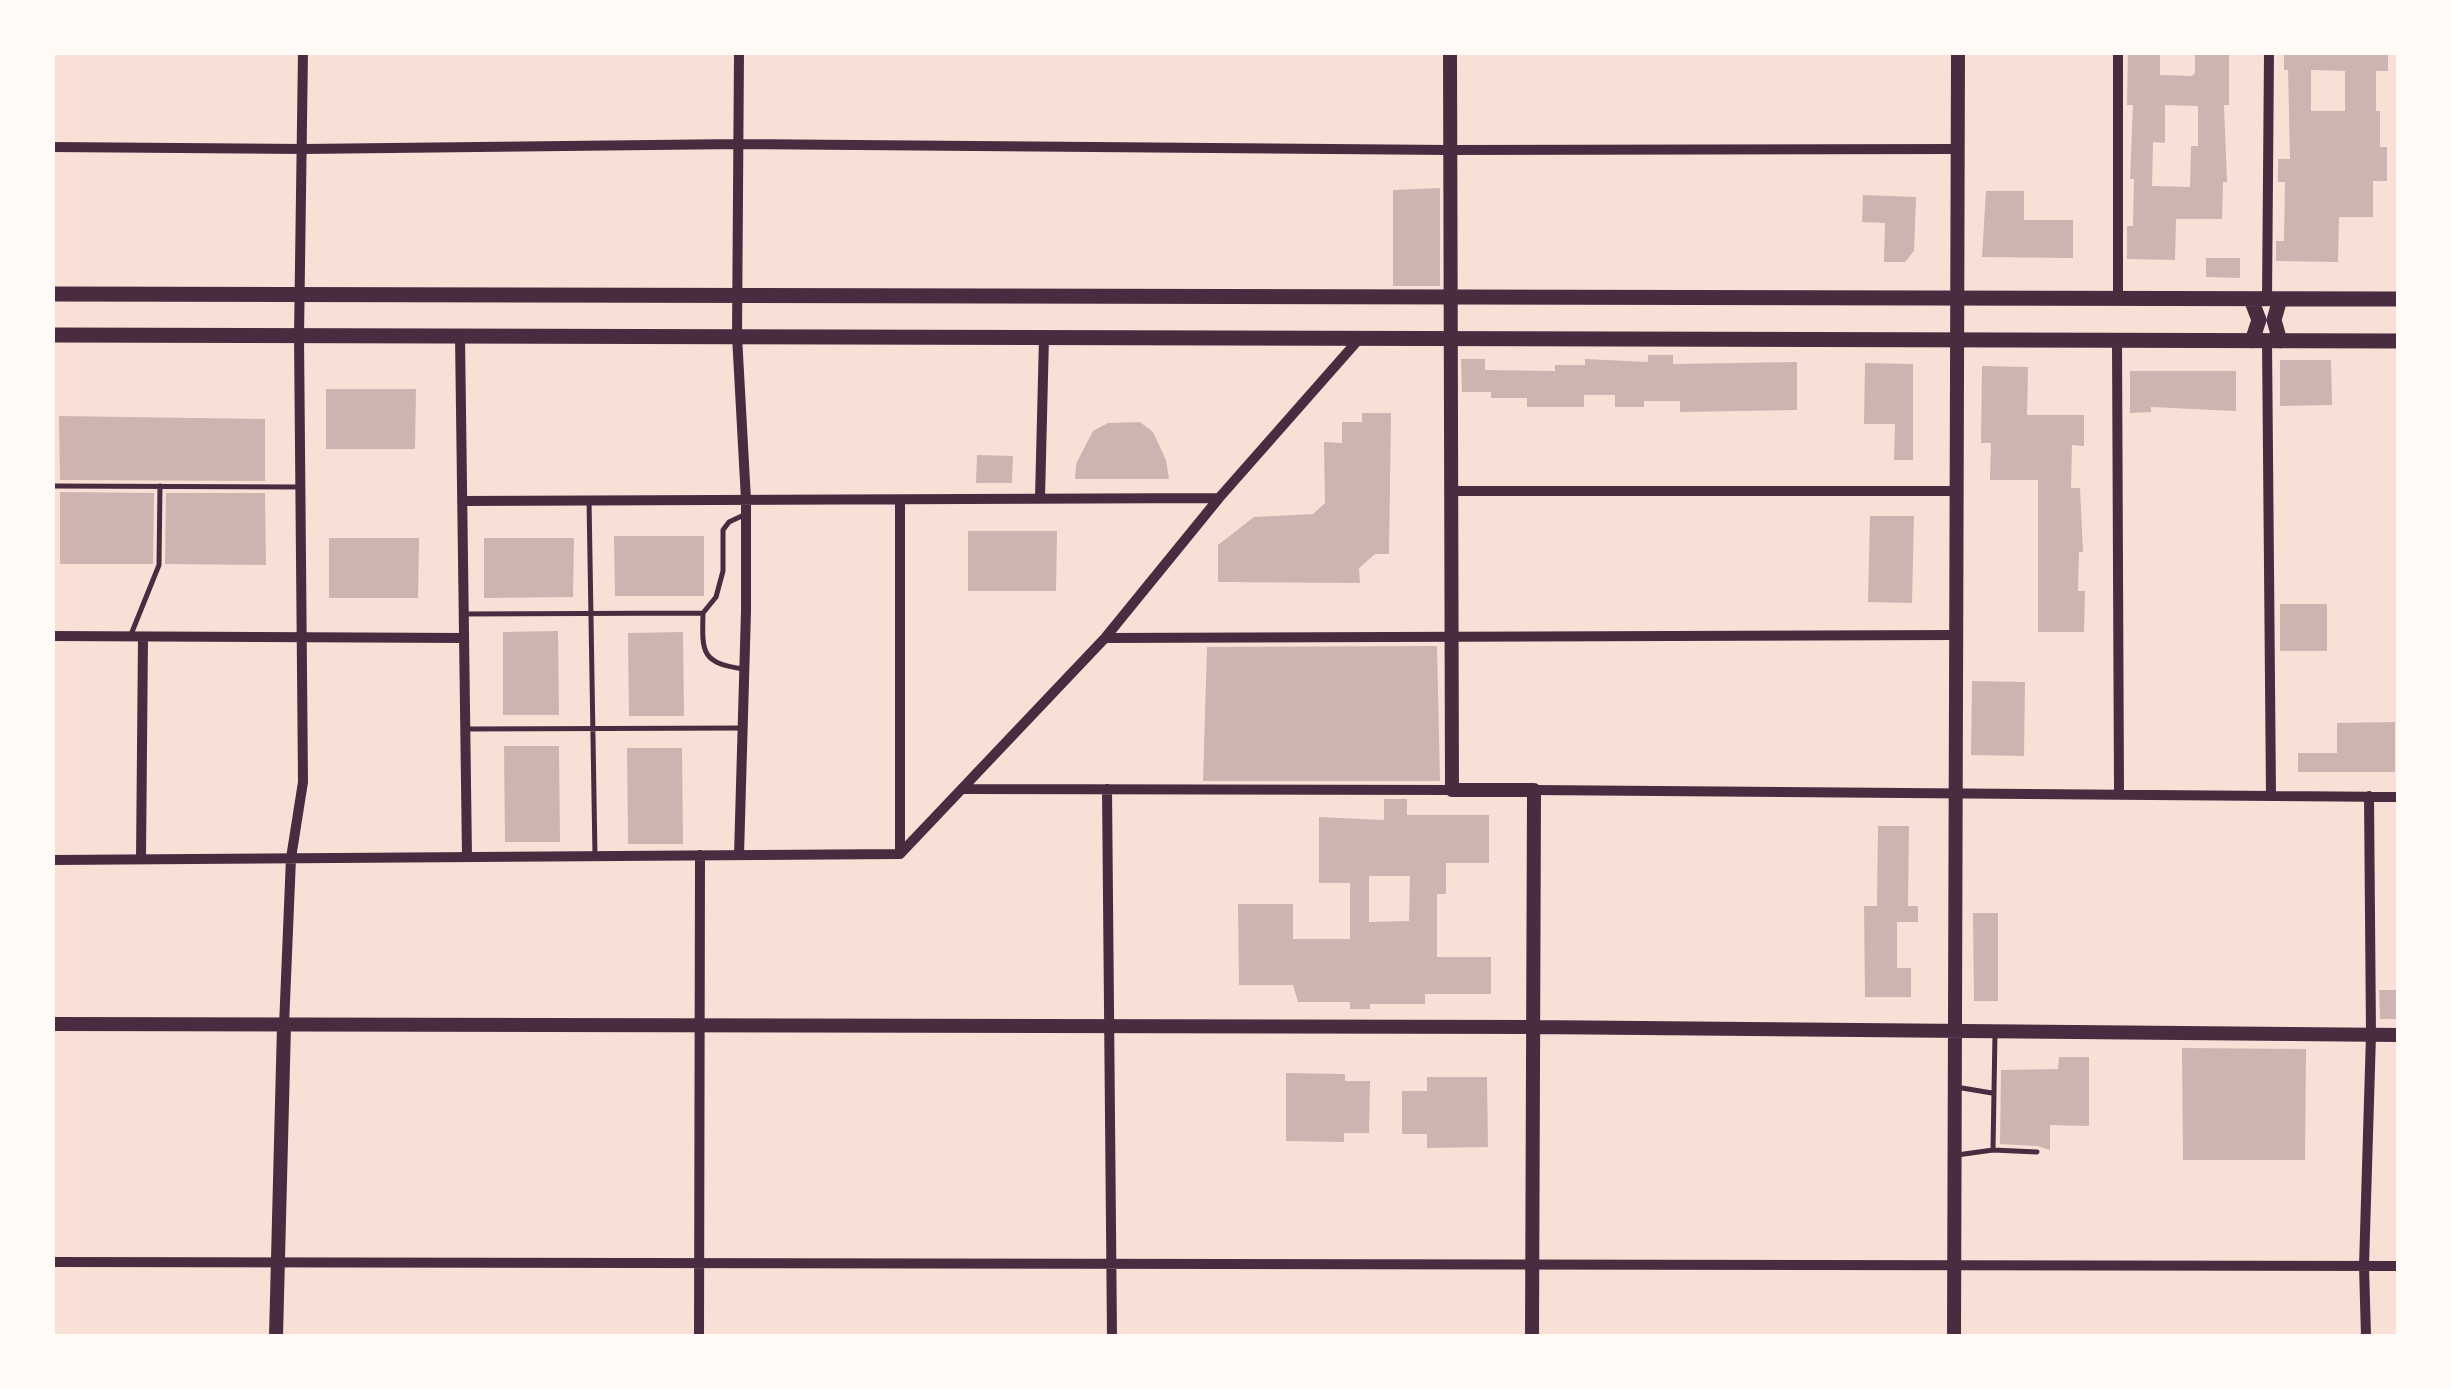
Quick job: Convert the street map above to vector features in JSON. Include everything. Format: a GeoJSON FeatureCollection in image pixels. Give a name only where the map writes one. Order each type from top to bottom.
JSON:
{"type":"FeatureCollection","features":[{"type":"Feature","properties":{"kind":"main road"},"geometry":{"type":"LineString","coordinates":[[52,294],[2398,299]]}},
{"type":"Feature","properties":{"kind":"main road"},"geometry":{"type":"LineString","coordinates":[[2266,299],[2274,320],[2266,342]]}},
{"type":"Feature","properties":{"kind":"main road"},"geometry":{"type":"LineString","coordinates":[[2266,299],[2259,320],[2266,342]]}},
{"type":"Feature","properties":{"kind":"main road"},"geometry":{"type":"LineString","coordinates":[[52,335],[2398,342]]}},
{"type":"Feature","properties":{"kind":"street"},"geometry":{"type":"LineString","coordinates":[[276,1336],[290,858],[303,782],[299,336],[304,52]]}},
{"type":"Feature","properties":{"kind":"street"},"geometry":{"type":"LineString","coordinates":[[738,52],[737,336],[746,500],[739,855]]}},
{"type":"Feature","properties":{"kind":"street"},"geometry":{"type":"LineString","coordinates":[[1450,52],[1452,790]]}},
{"type":"Feature","properties":{"kind":"street"},"geometry":{"type":"LineString","coordinates":[[1954,1336],[1958,52]]}},
{"type":"Feature","properties":{"kind":"street"},"geometry":{"type":"LineString","coordinates":[[2118,52],[2118,298]]}},
{"type":"Feature","properties":{"kind":"street"},"geometry":{"type":"LineString","coordinates":[[2266,299],[2270,52]]}},
{"type":"Feature","properties":{"kind":"street"},"geometry":{"type":"LineString","coordinates":[[52,147],[304,149],[738,144],[1449,150],[1958,149]]}},
{"type":"Feature","properties":{"kind":"street"},"geometry":{"type":"LineString","coordinates":[[460,336],[467,857]]}},
{"type":"Feature","properties":{"kind":"street"},"geometry":{"type":"LineString","coordinates":[[1040,498],[1044,337]]}},
{"type":"Feature","properties":{"kind":"street"},"geometry":{"type":"LineString","coordinates":[[52,860],[900,854],[1105,638],[1219,498],[1360,337]]}},
{"type":"Feature","properties":{"kind":"street"},"geometry":{"type":"LineString","coordinates":[[2117,341],[2119,794]]}},
{"type":"Feature","properties":{"kind":"street"},"geometry":{"type":"LineString","coordinates":[[2266,342],[2272,795]]}},
{"type":"Feature","properties":{"kind":"street"},"geometry":{"type":"LineString","coordinates":[[1451,491],[1956,490]]}},
{"type":"Feature","properties":{"kind":"street"},"geometry":{"type":"LineString","coordinates":[[462,501],[1219,498]]}},
{"type":"Feature","properties":{"kind":"street"},"geometry":{"type":"LineString","coordinates":[[900,501],[900,854]]}},
{"type":"Feature","properties":{"kind":"street"},"geometry":{"type":"LineString","coordinates":[[1105,638],[1954,635]]}},
{"type":"Feature","properties":{"kind":"street"},"geometry":{"type":"LineString","coordinates":[[52,636],[464,638]]}},
{"type":"Feature","properties":{"kind":"street"},"geometry":{"type":"LineString","coordinates":[[141,859],[143,637]]}},
{"type":"Feature","properties":{"kind":"street"},"geometry":{"type":"LineString","coordinates":[[964,788],[2398,796]]}},
{"type":"Feature","properties":{"kind":"street"},"geometry":{"type":"LineString","coordinates":[[1108,788],[1112,1336]]}},
{"type":"Feature","properties":{"kind":"street"},"geometry":{"type":"LineString","coordinates":[[1532,1336],[1534,790]]}},
{"type":"Feature","properties":{"kind":"street"},"geometry":{"type":"LineString","coordinates":[[2366,1336],[2370,796]]}},
{"type":"Feature","properties":{"kind":"street"},"geometry":{"type":"LineString","coordinates":[[699,1336],[700,855]]}},
{"type":"Feature","properties":{"kind":"street"},"geometry":{"type":"LineString","coordinates":[[52,1024],[1534,1027],[2398,1035]]}},
{"type":"Feature","properties":{"kind":"street"},"geometry":{"type":"LineString","coordinates":[[52,1262],[2398,1266]]}},
{"type":"Feature","properties":{"kind":"lane"},"geometry":{"type":"LineString","coordinates":[[52,486],[302,488]]}},
{"type":"Feature","properties":{"kind":"lane"},"geometry":{"type":"LineString","coordinates":[[130,637],[159,565],[160,486]]}},
{"type":"Feature","properties":{"kind":"lane"},"geometry":{"type":"LineString","coordinates":[[589,499],[595,856]]}},
{"type":"Feature","properties":{"kind":"lane"},"geometry":{"type":"LineString","coordinates":[[744,669],[717,666],[702,644],[704,613],[716,597],[722,571],[723,530],[729,522],[746,514]]}},
{"type":"Feature","properties":{"kind":"lane"},"geometry":{"type":"LineString","coordinates":[[464,614],[704,613]]}},
{"type":"Feature","properties":{"kind":"lane"},"geometry":{"type":"LineString","coordinates":[[465,729],[743,728]]}},
{"type":"Feature","properties":{"kind":"lane"},"geometry":{"type":"LineString","coordinates":[[1992,1150],[1995,1034]]}},
{"type":"Feature","properties":{"kind":"lane"},"geometry":{"type":"LineString","coordinates":[[1953,1086],[1992,1093]]}},
{"type":"Feature","properties":{"kind":"lane"},"geometry":{"type":"LineString","coordinates":[[1954,1155],[1992,1150],[2037,1152]]}},
{"type":"Feature","properties":{"kind":"building"},"geometry":{"type":"Polygon","coordinates":[[[2128,52],[2160,52],[2160,75],[2192,76],[2195,52],[2229,52],[2229,105],[2224,105],[2227,182],[2223,182],[2222,219],[2176,219],[2175,260],[2127,259],[2127,226],[2133,226],[2134,179],[2130,179],[2133,105],[2127,105],[2128,52]],[[2165,105],[2165,143],[2153,142],[2152,186],[2190,187],[2191,146],[2198,146],[2198,106],[2165,105]]]}},
{"type":"Feature","properties":{"kind":"building"},"geometry":{"type":"Polygon","coordinates":[[[2284,52],[2388,52],[2388,71],[2376,71],[2376,111],[2380,111],[2380,147],[2387,147],[2387,181],[2373,181],[2373,217],[2339,217],[2338,262],[2276,261],[2276,241],[2284,241],[2285,182],[2278,182],[2278,159],[2290,159],[2288,70],[2284,70],[2284,52]],[[2311,70],[2311,111],[2345,111],[2345,71],[2311,70]]]}},
{"type":"Feature","properties":{"kind":"building"},"geometry":{"type":"Polygon","coordinates":[[[1440,188],[1440,286],[1393,286],[1393,190],[1440,188]]]}},
{"type":"Feature","properties":{"kind":"building"},"geometry":{"type":"Polygon","coordinates":[[[1986,191],[2024,191],[2024,220],[2073,220],[2073,258],[1982,257],[1986,191]]]}},
{"type":"Feature","properties":{"kind":"building"},"geometry":{"type":"Polygon","coordinates":[[[1863,195],[1916,197],[1914,251],[1905,262],[1884,262],[1885,223],[1862,222],[1863,195]]]}},
{"type":"Feature","properties":{"kind":"building"},"geometry":{"type":"Polygon","coordinates":[[[2206,258],[2240,258],[2240,278],[2206,277],[2206,258]]]}},
{"type":"Feature","properties":{"kind":"building"},"geometry":{"type":"Polygon","coordinates":[[[1648,355],[1673,355],[1673,364],[1797,362],[1797,410],[1680,412],[1680,401],[1644,401],[1644,407],[1615,407],[1615,395],[1584,395],[1584,407],[1527,407],[1527,398],[1491,398],[1491,392],[1462,392],[1461,359],[1485,359],[1485,370],[1555,371],[1555,365],[1585,365],[1585,359],[1648,362],[1648,355]]]}},
{"type":"Feature","properties":{"kind":"building"},"geometry":{"type":"Polygon","coordinates":[[[2280,360],[2331,360],[2332,405],[2280,406],[2280,360]]]}},
{"type":"Feature","properties":{"kind":"building"},"geometry":{"type":"Polygon","coordinates":[[[1865,363],[1913,364],[1913,460],[1894,460],[1895,424],[1864,424],[1865,363]]]}},
{"type":"Feature","properties":{"kind":"building"},"geometry":{"type":"Polygon","coordinates":[[[1982,366],[2028,367],[2027,415],[2084,415],[2084,446],[2072,445],[2071,488],[2080,488],[2083,552],[2079,552],[2078,591],[2085,591],[2084,632],[2038,632],[2038,480],[1990,480],[1991,443],[1981,443],[1982,366]]]}},
{"type":"Feature","properties":{"kind":"building"},"geometry":{"type":"Polygon","coordinates":[[[2130,371],[2236,371],[2236,411],[2151,407],[2151,412],[2130,413],[2130,371]]]}},
{"type":"Feature","properties":{"kind":"building"},"geometry":{"type":"Polygon","coordinates":[[[326,389],[416,389],[415,449],[326,449],[326,389]]]}},
{"type":"Feature","properties":{"kind":"building"},"geometry":{"type":"Polygon","coordinates":[[[1362,413],[1391,413],[1389,554],[1375,554],[1359,568],[1360,583],[1218,582],[1218,545],[1254,517],[1313,514],[1325,503],[1324,442],[1342,443],[1342,422],[1362,422],[1362,413]]]}},
{"type":"Feature","properties":{"kind":"building"},"geometry":{"type":"Polygon","coordinates":[[[59,416],[265,419],[265,481],[60,480],[59,416]]]}},
{"type":"Feature","properties":{"kind":"building"},"geometry":{"type":"Polygon","coordinates":[[[1140,422],[1153,432],[1166,460],[1169,479],[1075,479],[1076,464],[1093,431],[1108,423],[1140,422]]]}},
{"type":"Feature","properties":{"kind":"building"},"geometry":{"type":"Polygon","coordinates":[[[977,455],[1013,456],[1012,483],[976,483],[977,455]]]}},
{"type":"Feature","properties":{"kind":"building"},"geometry":{"type":"Polygon","coordinates":[[[60,492],[154,493],[153,564],[60,564],[60,492]]]}},
{"type":"Feature","properties":{"kind":"building"},"geometry":{"type":"Polygon","coordinates":[[[166,493],[265,493],[266,565],[165,564],[166,493]]]}},
{"type":"Feature","properties":{"kind":"building"},"geometry":{"type":"Polygon","coordinates":[[[1870,516],[1914,516],[1912,603],[1868,602],[1870,516]]]}},
{"type":"Feature","properties":{"kind":"building"},"geometry":{"type":"Polygon","coordinates":[[[968,531],[1057,531],[1056,591],[968,591],[968,531]]]}},
{"type":"Feature","properties":{"kind":"building"},"geometry":{"type":"Polygon","coordinates":[[[614,536],[704,536],[704,596],[615,596],[614,536]]]}},
{"type":"Feature","properties":{"kind":"building"},"geometry":{"type":"Polygon","coordinates":[[[329,538],[419,538],[418,598],[329,598],[329,538]]]}},
{"type":"Feature","properties":{"kind":"building"},"geometry":{"type":"Polygon","coordinates":[[[484,538],[574,538],[573,597],[484,598],[484,538]]]}},
{"type":"Feature","properties":{"kind":"building"},"geometry":{"type":"Polygon","coordinates":[[[2280,604],[2327,604],[2327,651],[2280,651],[2280,604]]]}},
{"type":"Feature","properties":{"kind":"building"},"geometry":{"type":"Polygon","coordinates":[[[558,631],[559,715],[503,715],[503,632],[558,631]]]}},
{"type":"Feature","properties":{"kind":"building"},"geometry":{"type":"Polygon","coordinates":[[[683,632],[684,716],[629,716],[628,633],[683,632]]]}},
{"type":"Feature","properties":{"kind":"building"},"geometry":{"type":"Polygon","coordinates":[[[1437,646],[1440,781],[1203,781],[1207,647],[1437,646]]]}},
{"type":"Feature","properties":{"kind":"building"},"geometry":{"type":"Polygon","coordinates":[[[1972,681],[2025,682],[2024,756],[1971,755],[1972,681]]]}},
{"type":"Feature","properties":{"kind":"building"},"geometry":{"type":"Polygon","coordinates":[[[2395,722],[2395,772],[2298,772],[2298,753],[2337,753],[2337,723],[2395,722]]]}},
{"type":"Feature","properties":{"kind":"building"},"geometry":{"type":"Polygon","coordinates":[[[504,746],[559,746],[560,842],[505,842],[504,746]]]}},
{"type":"Feature","properties":{"kind":"building"},"geometry":{"type":"Polygon","coordinates":[[[627,748],[682,748],[683,844],[628,844],[627,748]]]}},
{"type":"Feature","properties":{"kind":"building"},"geometry":{"type":"Polygon","coordinates":[[[1384,799],[1407,799],[1407,815],[1489,815],[1489,863],[1446,863],[1446,894],[1437,894],[1437,957],[1491,957],[1491,994],[1425,994],[1425,1004],[1370,1004],[1370,1009],[1350,1009],[1350,1002],[1298,1002],[1293,985],[1239,985],[1238,904],[1293,904],[1293,939],[1350,939],[1350,883],[1319,883],[1319,817],[1384,820],[1384,799]],[[1369,876],[1369,922],[1409,921],[1410,876],[1369,876]]]}},
{"type":"Feature","properties":{"kind":"building"},"geometry":{"type":"Polygon","coordinates":[[[1878,826],[1909,826],[1908,906],[1918,906],[1918,922],[1897,922],[1897,968],[1911,968],[1911,997],[1865,997],[1864,906],[1877,906],[1878,826]]]}},
{"type":"Feature","properties":{"kind":"building"},"geometry":{"type":"Polygon","coordinates":[[[1973,913],[1998,913],[1998,1001],[1974,1001],[1973,913]]]}},
{"type":"Feature","properties":{"kind":"building"},"geometry":{"type":"Polygon","coordinates":[[[2379,990],[2398,990],[2398,1019],[2380,1019],[2379,990]]]}},
{"type":"Feature","properties":{"kind":"building"},"geometry":{"type":"Polygon","coordinates":[[[2182,1048],[2306,1049],[2305,1160],[2183,1160],[2182,1048]]]}},
{"type":"Feature","properties":{"kind":"building"},"geometry":{"type":"Polygon","coordinates":[[[2059,1057],[2089,1057],[2089,1126],[2050,1125],[2050,1150],[2000,1144],[2001,1070],[2058,1069],[2059,1057]]]}},
{"type":"Feature","properties":{"kind":"building"},"geometry":{"type":"Polygon","coordinates":[[[1286,1073],[1345,1074],[1345,1081],[1370,1081],[1369,1133],[1344,1133],[1344,1142],[1286,1141],[1286,1073]]]}},
{"type":"Feature","properties":{"kind":"building"},"geometry":{"type":"Polygon","coordinates":[[[1427,1077],[1487,1077],[1488,1147],[1427,1148],[1427,1134],[1402,1134],[1402,1091],[1427,1091],[1427,1077]]]}}]}
